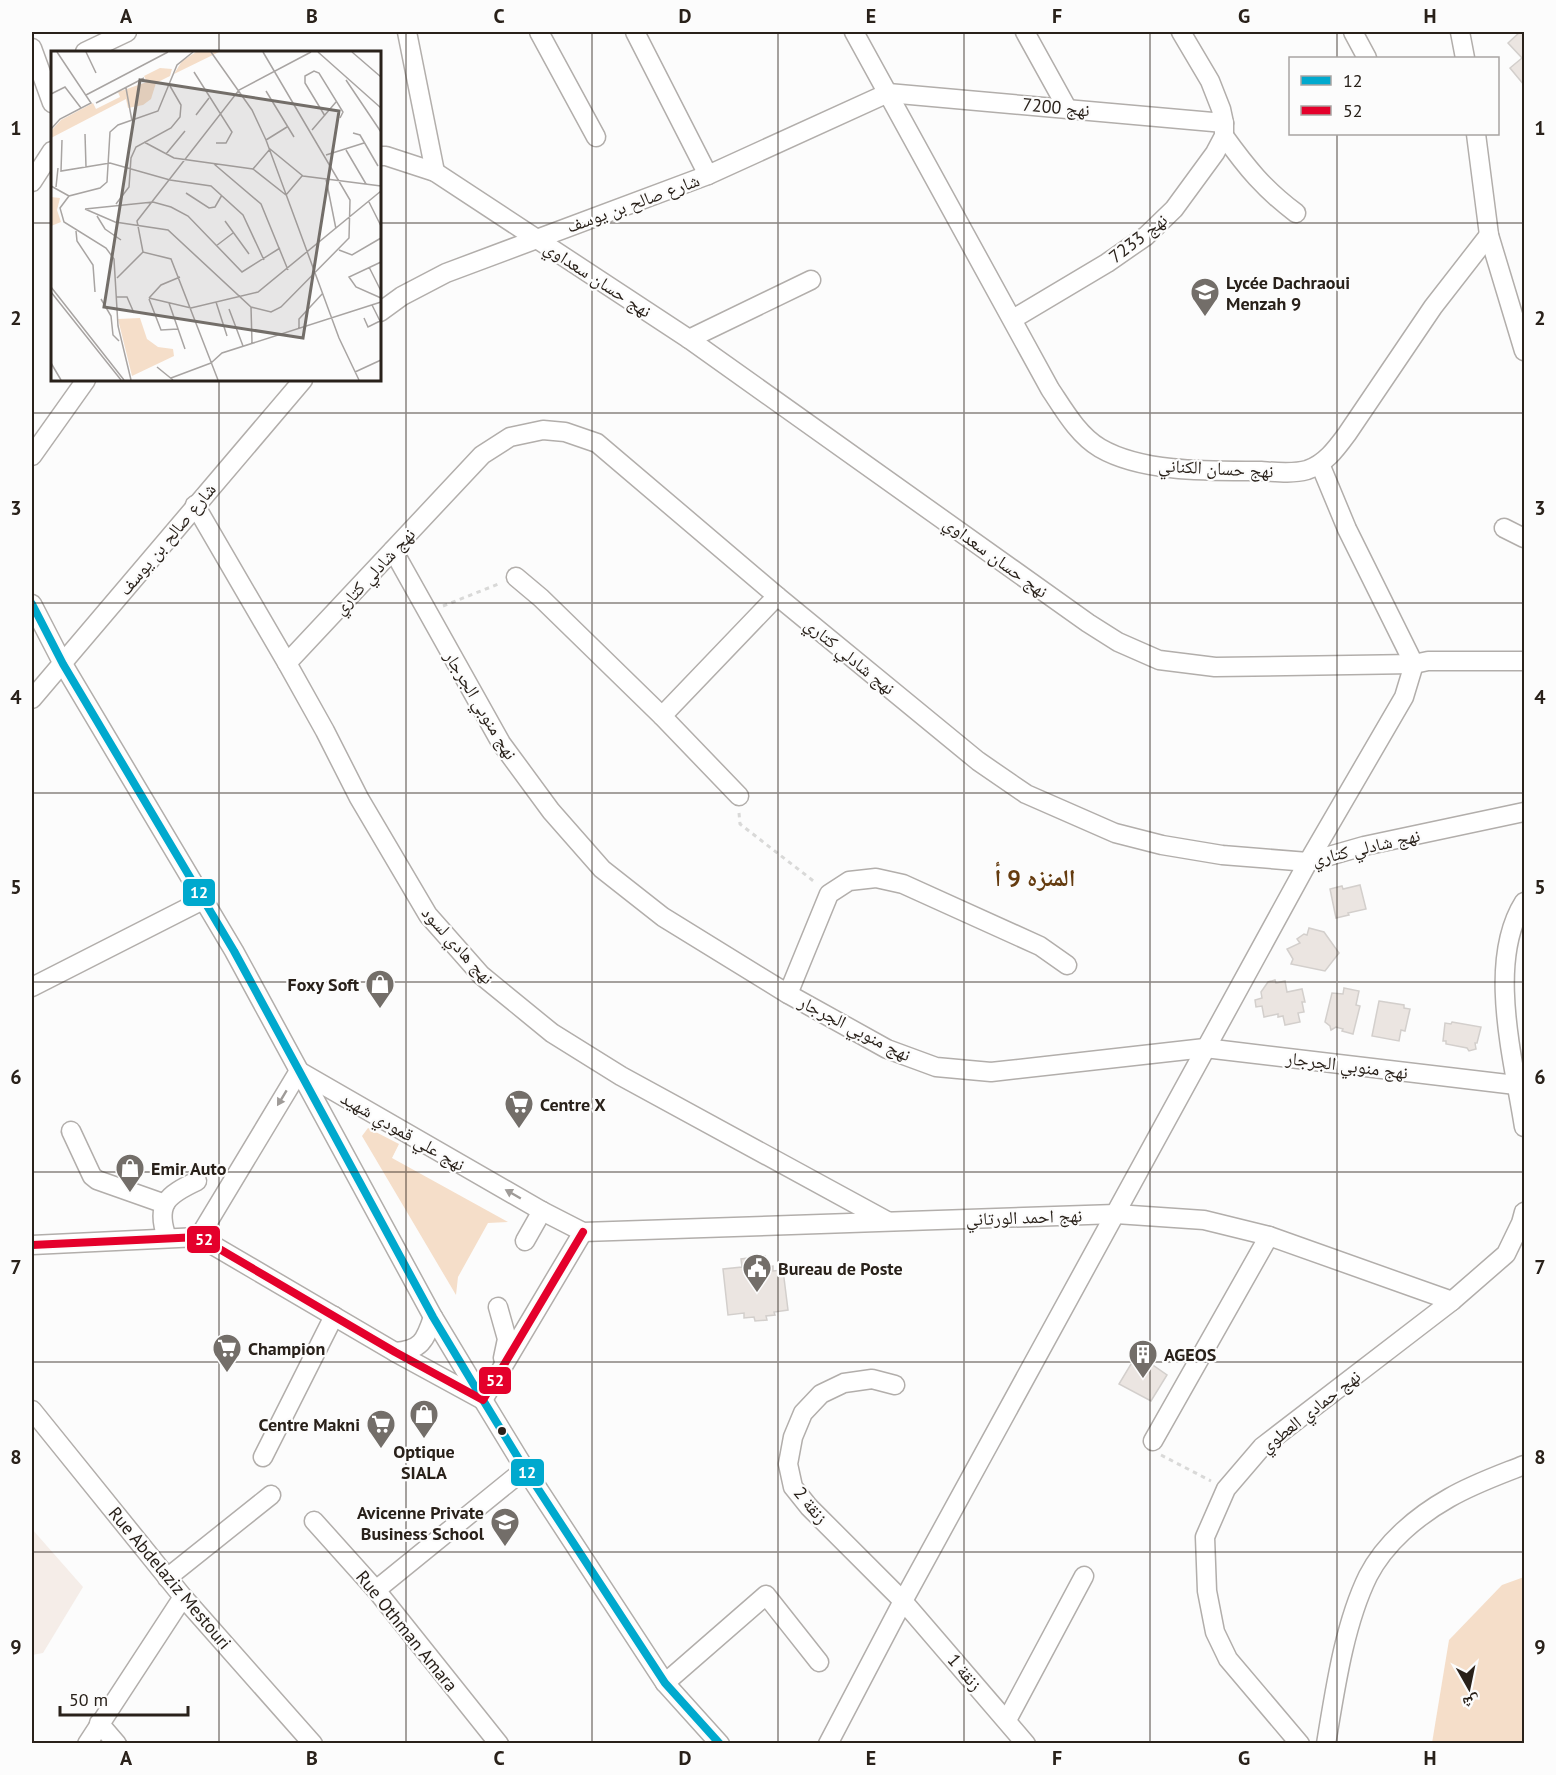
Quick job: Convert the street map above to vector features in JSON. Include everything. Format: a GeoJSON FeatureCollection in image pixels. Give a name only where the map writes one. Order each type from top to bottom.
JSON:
{"type":"FeatureCollection","features":[{"type":"Feature","properties":{"kind":"street"},"geometry":{"type":"LineString","coordinates":[[88,51],[127,32]]}},
{"type":"Feature","properties":{"kind":"street"},"geometry":{"type":"LineString","coordinates":[[407,32],[435,172]]}},
{"type":"Feature","properties":{"kind":"street"},"geometry":{"type":"LineString","coordinates":[[539,32],[597,137]]}},
{"type":"Feature","properties":{"kind":"street"},"geometry":{"type":"LineString","coordinates":[[635,32],[708,175]]}},
{"type":"Feature","properties":{"kind":"street","name":"نهج حسان الكناني"},"geometry":{"type":"LineString","coordinates":[[854,32],[1013,319],[1034,362],[1070,418],[1085,436],[1099,447],[1119,457],[1180,469],[1305,470],[1320,464]]}},
{"type":"Feature","properties":{"kind":"street"},"geometry":{"type":"LineString","coordinates":[[1025,32],[1066,108]]}},
{"type":"Feature","properties":{"kind":"street"},"geometry":{"type":"LineString","coordinates":[[1181,32],[1210,81],[1221,109],[1224,129],[1252,174],[1267,190],[1296,213]]}},
{"type":"Feature","properties":{"kind":"street"},"geometry":{"type":"LineString","coordinates":[[1353,32],[1366,57]]}},
{"type":"Feature","properties":{"kind":"street"},"geometry":{"type":"LineString","coordinates":[[1460,32],[1465,57]]}},
{"type":"Feature","properties":{"kind":"street"},"geometry":{"type":"LineString","coordinates":[[32,48],[51,100]]}},
{"type":"Feature","properties":{"kind":"street","name":"شارع صالح بن يوسف"},"geometry":{"type":"LineString","coordinates":[[381,311],[402,296],[446,273],[708,175],[888,93]]}},
{"type":"Feature","properties":{"kind":"street","name":"نهج 7200"},"geometry":{"type":"LineString","coordinates":[[888,93],[1066,108],[1224,129]]}},
{"type":"Feature","properties":{"kind":"street","name":"نهج 7233"},"geometry":{"type":"LineString","coordinates":[[1013,319],[1107,263],[1146,236],[1174,209],[1201,175],[1215,153],[1224,129]]}},
{"type":"Feature","properties":{"kind":"street"},"geometry":{"type":"LineString","coordinates":[[1476,135],[1489,235],[1524,351]]}},
{"type":"Feature","properties":{"kind":"street"},"geometry":{"type":"LineString","coordinates":[[32,182],[51,153]]}},
{"type":"Feature","properties":{"kind":"street","name":"نهج حسان سعداوي"},"geometry":{"type":"LineString","coordinates":[[381,156],[435,172],[689,339],[1118,642],[1160,660],[1215,667],[1414,664],[1428,661],[1524,661]]}},
{"type":"Feature","properties":{"kind":"street"},"geometry":{"type":"LineString","coordinates":[[828,1743],[1205,1048],[1308,862],[1404,697],[1414,664],[1347,529],[1320,464],[1334,452],[1433,307],[1489,235]]}},
{"type":"Feature","properties":{"kind":"street"},"geometry":{"type":"LineString","coordinates":[[689,339],[811,280]]}},
{"type":"Feature","properties":{"kind":"street"},"geometry":{"type":"LineString","coordinates":[[32,456],[85,381]]}},
{"type":"Feature","properties":{"kind":"street","name":"شارع صالح بن يوسف"},"geometry":{"type":"LineString","coordinates":[[32,699],[302,381]]}},
{"type":"Feature","properties":{"kind":"street","name":"نهج شادلي كتاري"},"geometry":{"type":"LineString","coordinates":[[287,663],[482,455],[510,437],[543,430],[565,432],[597,443],[777,596],[978,761],[1026,794],[1115,833],[1162,845],[1222,855],[1308,862],[1364,846],[1524,812]]}},
{"type":"Feature","properties":{"kind":"street","name":"نهج هادي لسود"},"geometry":{"type":"LineString","coordinates":[[195,505],[287,663],[359,798],[428,915],[481,975],[552,1033],[621,1076],[887,1221]]}},
{"type":"Feature","properties":{"kind":"street"},"geometry":{"type":"LineString","coordinates":[[1504,528],[1524,538]]}},
{"type":"Feature","properties":{"kind":"street","name":"نهج منوبي الجرجار"},"geometry":{"type":"LineString","coordinates":[[393,550],[501,743],[550,812],[602,869],[663,917],[788,994],[887,1049],[936,1067],[992,1072],[1205,1048],[1521,1086]]}},
{"type":"Feature","properties":{"kind":"street"},"geometry":{"type":"LineString","coordinates":[[516,577],[541,598],[662,716],[739,796]]}},
{"type":"Feature","properties":{"kind":"street"},"geometry":{"type":"LineString","coordinates":[[662,716],[777,596]]}},
{"type":"Feature","properties":{"kind":"street"},"geometry":{"type":"LineString","coordinates":[[32,604],[63,664],[239,961],[433,1317],[483,1400],[665,1683],[720,1743]]}},
{"type":"Feature","properties":{"kind":"street"},"geometry":{"type":"LineString","coordinates":[[788,994],[829,894],[849,881],[876,878],[903,884],[1040,946],[1067,965]]}},
{"type":"Feature","properties":{"kind":"street"},"geometry":{"type":"LineString","coordinates":[[32,987],[203,900]]}},
{"type":"Feature","properties":{"kind":"street"},"geometry":{"type":"LineString","coordinates":[[1524,902],[1516,915],[1508,946],[1505,977],[1506,1012],[1521,1086],[1524,1127]]}},
{"type":"Feature","properties":{"kind":"street"},"geometry":{"type":"LineString","coordinates":[[199,1237],[299,1071]]}},
{"type":"Feature","properties":{"kind":"street","name":"نهج علي قمودي شهيد"},"geometry":{"type":"LineString","coordinates":[[299,1071],[542,1211],[583,1232]]}},
{"type":"Feature","properties":{"kind":"street"},"geometry":{"type":"LineString","coordinates":[[70,1131],[88,1170],[97,1180],[165,1204]]}},
{"type":"Feature","properties":{"kind":"street"},"geometry":{"type":"LineString","coordinates":[[167,1238],[161,1222],[165,1204],[170,1197],[197,1181]]}},
{"type":"Feature","properties":{"kind":"street"},"geometry":{"type":"LineString","coordinates":[[525,1241],[542,1211]]}},
{"type":"Feature","properties":{"kind":"street","name":"نهج حمادي العطوي"},"geometry":{"type":"LineString","coordinates":[[1300,1743],[1228,1659],[1215,1632],[1208,1592],[1205,1537],[1226,1489],[1262,1447],[1452,1301],[1506,1254],[1524,1212]]}},
{"type":"Feature","properties":{"kind":"street","name":"نهج احمد الورتاني"},"geometry":{"type":"LineString","coordinates":[[583,1232],[1116,1214],[1204,1220],[1269,1236],[1452,1301]]}},
{"type":"Feature","properties":{"kind":"street"},"geometry":{"type":"LineString","coordinates":[[483,1400],[583,1232]]}},
{"type":"Feature","properties":{"kind":"street"},"geometry":{"type":"LineString","coordinates":[[1153,1441],[1269,1236]]}},
{"type":"Feature","properties":{"kind":"street"},"geometry":{"type":"LineString","coordinates":[[32,1245],[199,1237],[395,1352],[483,1400]]}},
{"type":"Feature","properties":{"kind":"street"},"geometry":{"type":"LineString","coordinates":[[498,1307],[507,1339],[502,1366]]}},
{"type":"Feature","properties":{"kind":"street"},"geometry":{"type":"LineString","coordinates":[[263,1457],[334,1316]]}},
{"type":"Feature","properties":{"kind":"street"},"geometry":{"type":"LineString","coordinates":[[395,1352],[410,1351],[422,1343],[433,1317]]}},
{"type":"Feature","properties":{"kind":"street","name":"زنقة 2"},"geometry":{"type":"LineString","coordinates":[[895,1385],[872,1379],[844,1383],[821,1394],[803,1413],[793,1437],[788,1464],[793,1487],[809,1507],[903,1601]]}},
{"type":"Feature","properties":{"kind":"street","name":"Rue Abdelaziz Mestouri"},"geometry":{"type":"LineString","coordinates":[[32,1410],[39,1431],[313,1743]]}},
{"type":"Feature","properties":{"kind":"street"},"geometry":{"type":"LineString","coordinates":[[1326,1743],[1352,1618],[1369,1575],[1379,1559],[1421,1516],[1476,1484],[1524,1465]]}},
{"type":"Feature","properties":{"kind":"street"},"geometry":{"type":"LineString","coordinates":[[375,1590],[525,1468]]}},
{"type":"Feature","properties":{"kind":"street"},"geometry":{"type":"LineString","coordinates":[[167,1578],[271,1495]]}},
{"type":"Feature","properties":{"kind":"street","name":"Rue Othman Amara"},"geometry":{"type":"LineString","coordinates":[[314,1521],[375,1590],[499,1743]]}},
{"type":"Feature","properties":{"kind":"street"},"geometry":{"type":"LineString","coordinates":[[1007,1720],[1084,1576]]}},
{"type":"Feature","properties":{"kind":"street"},"geometry":{"type":"LineString","coordinates":[[665,1683],[766,1595],[819,1662]]}},
{"type":"Feature","properties":{"kind":"street"},"geometry":{"type":"LineString","coordinates":[[87,1743],[183,1597]]}},
{"type":"Feature","properties":{"kind":"street","name":"زنقة 1"},"geometry":{"type":"LineString","coordinates":[[903,1601],[1026,1743]]}},
{"type":"Feature","properties":{"kind":"street"},"geometry":{"type":"LineString","coordinates":[[99,1723],[117,1743]]}},
{"type":"Feature","properties":{"kind":"path"},"geometry":{"type":"LineString","coordinates":[[427,613],[516,577]]}},
{"type":"Feature","properties":{"kind":"path"},"geometry":{"type":"LineString","coordinates":[[739,796],[740,824],[829,894]]}},
{"type":"Feature","properties":{"kind":"path"},"geometry":{"type":"LineString","coordinates":[[1153,1441],[1161,1455],[1226,1489]]}},
{"type":"Feature","properties":{"kind":"shaded area"},"geometry":{"type":"Polygon","coordinates":[[[368,1128],[399,1144],[392,1158],[508,1222],[488,1223],[458,1277],[456,1295],[362,1136],[368,1128]]]}},
{"type":"Feature","properties":{"kind":"shaded area"},"geometry":{"type":"Polygon","coordinates":[[[32,1529],[83,1587],[43,1653],[32,1655],[32,1529]]]}},
{"type":"Feature","properties":{"kind":"shaded area"},"geometry":{"type":"Polygon","coordinates":[[[1524,1577],[1524,1743],[1432,1743],[1449,1640],[1502,1585],[1524,1577]]]}},
{"type":"Feature","properties":{"kind":"building"},"geometry":{"type":"Polygon","coordinates":[[[1520,32],[1524,32],[1524,85],[1510,68],[1522,58],[1508,43],[1520,32]]]}},
{"type":"Feature","properties":{"kind":"building"},"geometry":{"type":"Polygon","coordinates":[[[1360,885],[1366,909],[1336,918],[1330,889],[1360,885]]]}},
{"type":"Feature","properties":{"kind":"building"},"geometry":{"type":"Polygon","coordinates":[[[1309,928],[1324,932],[1339,953],[1325,971],[1291,964],[1293,959],[1287,949],[1300,943],[1297,939],[1304,934],[1307,935],[1309,928]]]}},
{"type":"Feature","properties":{"kind":"building"},"geometry":{"type":"Polygon","coordinates":[[[1275,980],[1276,983],[1285,981],[1287,992],[1302,989],[1305,1002],[1302,1002],[1304,1012],[1298,1013],[1300,1022],[1285,1025],[1283,1016],[1278,1017],[1278,1014],[1264,1017],[1262,1006],[1256,1007],[1255,1000],[1262,998],[1261,992],[1268,982],[1275,980]]]}},
{"type":"Feature","properties":{"kind":"building"},"geometry":{"type":"Polygon","coordinates":[[[1344,988],[1359,991],[1356,1005],[1360,1006],[1353,1034],[1336,1027],[1331,1030],[1325,1022],[1332,993],[1343,994],[1344,988]]]}},
{"type":"Feature","properties":{"kind":"building"},"geometry":{"type":"Polygon","coordinates":[[[1379,1001],[1404,1005],[1404,1008],[1410,1009],[1405,1031],[1401,1030],[1399,1041],[1372,1036],[1379,1001]]]}},
{"type":"Feature","properties":{"kind":"building"},"geometry":{"type":"Polygon","coordinates":[[[1452,1022],[1481,1027],[1477,1043],[1475,1043],[1476,1049],[1469,1051],[1467,1048],[1446,1044],[1446,1041],[1443,1041],[1445,1023],[1451,1024],[1452,1022]]]}},
{"type":"Feature","properties":{"kind":"building"},"geometry":{"type":"Polygon","coordinates":[[[765,1256],[766,1267],[773,1266],[773,1271],[783,1270],[788,1310],[774,1312],[775,1315],[766,1316],[767,1320],[755,1321],[754,1317],[744,1318],[744,1313],[728,1315],[723,1269],[742,1267],[741,1259],[765,1256]]]}},
{"type":"Feature","properties":{"kind":"building","name":"AGEOS"},"geometry":{"type":"Polygon","coordinates":[[[1137,1354],[1167,1375],[1151,1401],[1119,1384],[1137,1354]]]}},
{"type":"Feature","properties":{"kind":"transit line","name":"12"},"geometry":{"type":"LineString","coordinates":[[32,604],[63,664],[234,951],[433,1317],[483,1400],[525,1469],[665,1683],[720,1744]]}},
{"type":"Feature","properties":{"kind":"transit line","name":"52"},"geometry":{"type":"LineString","coordinates":[[32,1245],[199,1237],[395,1352],[483,1400],[583,1232]]}},
{"type":"Feature","properties":{"kind":"place","name":"Lycée Dachraoui Menzah 9"},"geometry":{"type":"Point","coordinates":[1205,318]}},
{"type":"Feature","properties":{"kind":"place","name":"Foxy Soft"},"geometry":{"type":"Point","coordinates":[380,1010]}},
{"type":"Feature","properties":{"kind":"place","name":"Centre X"},"geometry":{"type":"Point","coordinates":[519,1130]}},
{"type":"Feature","properties":{"kind":"place","name":"Emir Auto"},"geometry":{"type":"Point","coordinates":[130,1194]}},
{"type":"Feature","properties":{"kind":"place","name":"Bureau de Poste"},"geometry":{"type":"Point","coordinates":[757,1294]}},
{"type":"Feature","properties":{"kind":"place","name":"Champion"},"geometry":{"type":"Point","coordinates":[227,1374]}},
{"type":"Feature","properties":{"kind":"place","name":"AGEOS"},"geometry":{"type":"Point","coordinates":[1143,1380]}},
{"type":"Feature","properties":{"kind":"place","name":"Optique SIALA"},"geometry":{"type":"Point","coordinates":[424,1440]}},
{"type":"Feature","properties":{"kind":"place","name":"Centre Makni"},"geometry":{"type":"Point","coordinates":[381,1450]}},
{"type":"Feature","properties":{"kind":"place","name":"Avicenne Private Business School"},"geometry":{"type":"Point","coordinates":[505,1548]}},
{"type":"Feature","properties":{"kind":"district","name":"المنزه 9 أ"},"geometry":{"type":"Point","coordinates":[1035,877]}}]}
